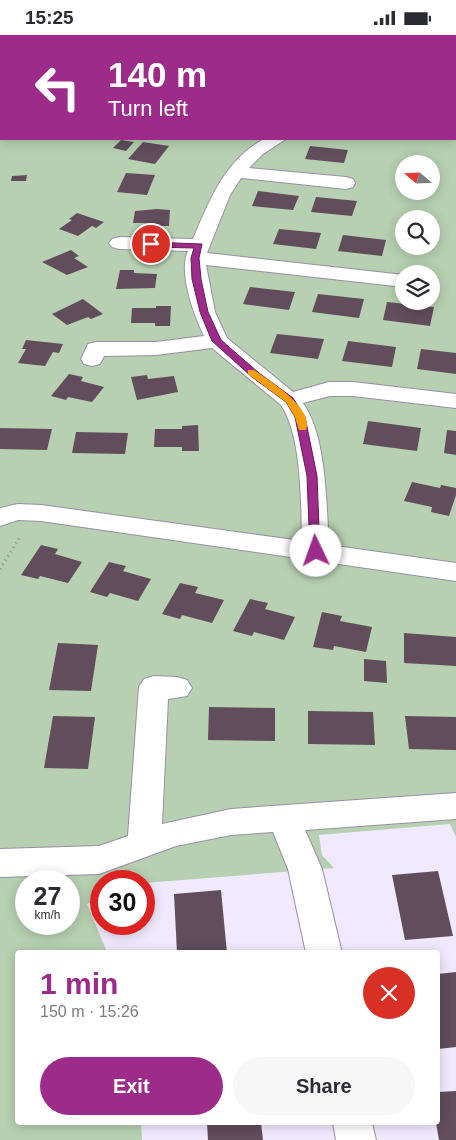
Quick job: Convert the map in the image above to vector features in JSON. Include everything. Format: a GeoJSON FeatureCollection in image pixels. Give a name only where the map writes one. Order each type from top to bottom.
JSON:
{"type":"FeatureCollection","features":[{"type":"Feature","properties":{"kind":"street"},"geometry":{"type":"LineString","coordinates":[[275,140],[257,150],[235,171],[221,195],[197,252],[204,312],[217,341],[256,375],[289,400],[300,417],[312,476],[316,551]]}},
{"type":"Feature","properties":{"kind":"street"},"geometry":{"type":"LineString","coordinates":[[235,171],[346,184]]}},
{"type":"Feature","properties":{"kind":"street"},"geometry":{"type":"LineString","coordinates":[[119,243],[395,275]]}},
{"type":"Feature","properties":{"kind":"street"},"geometry":{"type":"LineString","coordinates":[[95,350],[127,351],[177,348],[217,341]]}},
{"type":"Feature","properties":{"kind":"street"},"geometry":{"type":"LineString","coordinates":[[289,400],[329,389],[353,389],[456,401]]}},
{"type":"Feature","properties":{"kind":"street"},"geometry":{"type":"LineString","coordinates":[[0,517],[18,512],[41,513],[456,572]]}},
{"type":"Feature","properties":{"kind":"street"},"geometry":{"type":"LineString","coordinates":[[144,845],[154,687],[177,688]]}},
{"type":"Feature","properties":{"kind":"street"},"geometry":{"type":"LineString","coordinates":[[0,863],[99,860],[175,833],[231,821],[456,806]]}},
{"type":"Feature","properties":{"kind":"street"},"geometry":{"type":"LineString","coordinates":[[284,818],[306,869],[323,950]]}},
{"type":"Feature","properties":{"kind":"street"},"geometry":{"type":"LineString","coordinates":[[353,1125],[356,1140]]}},
{"type":"Feature","properties":{"kind":"green space"},"geometry":{"type":"Polygon","coordinates":[[[0,140],[456,140],[456,837],[450,824],[319,835],[322,855],[334,868],[155,882],[155,870],[90,870],[90,903],[87,904],[90,911],[90,935],[100,935],[106,950],[15,950],[15,1125],[141,1125],[142,1140],[0,1140],[0,140]]]}},
{"type":"Feature","properties":{"kind":"building"},"geometry":{"type":"Polygon","coordinates":[[[121,140],[134,142],[126,151],[113,148],[121,140]]]}},
{"type":"Feature","properties":{"kind":"building"},"geometry":{"type":"Polygon","coordinates":[[[143,142],[169,146],[155,164],[128,159],[143,142]]]}},
{"type":"Feature","properties":{"kind":"building"},"geometry":{"type":"Polygon","coordinates":[[[310,146],[348,150],[344,163],[305,159],[310,146]]]}},
{"type":"Feature","properties":{"kind":"building"},"geometry":{"type":"Polygon","coordinates":[[[126,173],[155,175],[147,195],[117,192],[126,173]]]}},
{"type":"Feature","properties":{"kind":"building"},"geometry":{"type":"Polygon","coordinates":[[[27,175],[26,181],[11,181],[12,176],[27,175]]]}},
{"type":"Feature","properties":{"kind":"building"},"geometry":{"type":"Polygon","coordinates":[[[258,191],[299,196],[293,210],[252,206],[258,191]]]}},
{"type":"Feature","properties":{"kind":"building"},"geometry":{"type":"Polygon","coordinates":[[[316,197],[357,201],[352,216],[311,212],[316,197]]]}},
{"type":"Feature","properties":{"kind":"building"},"geometry":{"type":"Polygon","coordinates":[[[170,210],[169,226],[155,226],[155,223],[133,223],[135,211],[170,210]]]}},
{"type":"Feature","properties":{"kind":"building"},"geometry":{"type":"Polygon","coordinates":[[[77,213],[104,222],[96,228],[92,226],[78,236],[59,229],[72,220],[69,219],[77,213]]]}},
{"type":"Feature","properties":{"kind":"building"},"geometry":{"type":"Polygon","coordinates":[[[279,229],[321,233],[316,249],[273,244],[279,229]]]}},
{"type":"Feature","properties":{"kind":"building"},"geometry":{"type":"Polygon","coordinates":[[[343,235],[386,240],[382,256],[338,251],[343,235]]]}},
{"type":"Feature","properties":{"kind":"building"},"geometry":{"type":"Polygon","coordinates":[[[71,250],[79,256],[74,258],[88,267],[67,275],[42,262],[71,250]]]}},
{"type":"Feature","properties":{"kind":"building"},"geometry":{"type":"Polygon","coordinates":[[[120,270],[134,270],[134,273],[157,274],[155,288],[116,289],[120,270]]]}},
{"type":"Feature","properties":{"kind":"building"},"geometry":{"type":"Polygon","coordinates":[[[250,287],[295,292],[289,310],[243,304],[250,287]]]}},
{"type":"Feature","properties":{"kind":"building"},"geometry":{"type":"Polygon","coordinates":[[[318,294],[364,299],[359,318],[312,312],[318,294]]]}},
{"type":"Feature","properties":{"kind":"building"},"geometry":{"type":"Polygon","coordinates":[[[83,299],[103,314],[91,319],[88,317],[67,325],[52,314],[83,299]]]}},
{"type":"Feature","properties":{"kind":"building"},"geometry":{"type":"Polygon","coordinates":[[[387,302],[395,303],[395,310],[433,310],[430,326],[383,320],[387,302]]]}},
{"type":"Feature","properties":{"kind":"building"},"geometry":{"type":"Polygon","coordinates":[[[156,306],[171,306],[170,326],[155,326],[155,323],[131,323],[132,308],[156,308],[156,306]]]}},
{"type":"Feature","properties":{"kind":"building"},"geometry":{"type":"Polygon","coordinates":[[[277,334],[324,339],[318,359],[270,353],[277,334]]]}},
{"type":"Feature","properties":{"kind":"building"},"geometry":{"type":"Polygon","coordinates":[[[26,340],[63,344],[59,353],[53,352],[45,366],[18,363],[26,349],[22,349],[26,340]]]}},
{"type":"Feature","properties":{"kind":"building"},"geometry":{"type":"Polygon","coordinates":[[[348,341],[396,347],[392,367],[342,361],[348,341]]]}},
{"type":"Feature","properties":{"kind":"building"},"geometry":{"type":"Polygon","coordinates":[[[421,349],[456,353],[456,374],[417,369],[421,349]]]}},
{"type":"Feature","properties":{"kind":"building"},"geometry":{"type":"Polygon","coordinates":[[[69,374],[83,377],[81,381],[104,387],[92,402],[68,397],[66,400],[51,396],[69,374]]]}},
{"type":"Feature","properties":{"kind":"building"},"geometry":{"type":"Polygon","coordinates":[[[147,375],[148,379],[174,376],[178,392],[137,400],[131,377],[147,375]]]}},
{"type":"Feature","properties":{"kind":"building"},"geometry":{"type":"Polygon","coordinates":[[[368,421],[421,428],[417,451],[363,444],[368,421]]]}},
{"type":"Feature","properties":{"kind":"building"},"geometry":{"type":"Polygon","coordinates":[[[198,425],[199,451],[182,451],[182,447],[154,447],[155,429],[182,429],[182,426],[198,425]]]}},
{"type":"Feature","properties":{"kind":"building"},"geometry":{"type":"Polygon","coordinates":[[[0,428],[52,429],[47,450],[0,449],[0,428]]]}},
{"type":"Feature","properties":{"kind":"building"},"geometry":{"type":"Polygon","coordinates":[[[447,430],[456,431],[456,455],[444,453],[447,430]]]}},
{"type":"Feature","properties":{"kind":"building"},"geometry":{"type":"Polygon","coordinates":[[[76,432],[128,433],[125,454],[72,453],[76,432]]]}},
{"type":"Feature","properties":{"kind":"building"},"geometry":{"type":"Polygon","coordinates":[[[412,482],[440,488],[441,485],[456,488],[456,495],[449,516],[431,512],[432,507],[404,501],[412,482]]]}},
{"type":"Feature","properties":{"kind":"building"},"geometry":{"type":"Polygon","coordinates":[[[41,545],[58,549],[55,554],[82,562],[68,583],[40,576],[38,579],[21,575],[41,545]]]}},
{"type":"Feature","properties":{"kind":"building"},"geometry":{"type":"Polygon","coordinates":[[[109,562],[126,566],[123,571],[151,579],[138,601],[110,593],[107,597],[90,592],[109,562]]]}},
{"type":"Feature","properties":{"kind":"building"},"geometry":{"type":"Polygon","coordinates":[[[180,583],[198,587],[195,593],[224,600],[212,623],[182,615],[180,619],[162,614],[180,583]]]}},
{"type":"Feature","properties":{"kind":"building"},"geometry":{"type":"Polygon","coordinates":[[[250,599],[268,603],[265,609],[295,617],[284,640],[254,632],[252,636],[233,631],[250,599]]]}},
{"type":"Feature","properties":{"kind":"building"},"geometry":{"type":"Polygon","coordinates":[[[322,612],[342,616],[340,621],[372,627],[366,652],[334,646],[333,650],[313,647],[322,612]]]}},
{"type":"Feature","properties":{"kind":"building"},"geometry":{"type":"Polygon","coordinates":[[[404,633],[456,637],[456,666],[404,663],[404,633]]]}},
{"type":"Feature","properties":{"kind":"building"},"geometry":{"type":"Polygon","coordinates":[[[58,643],[98,645],[91,691],[49,690],[58,643]]]}},
{"type":"Feature","properties":{"kind":"building"},"geometry":{"type":"Polygon","coordinates":[[[364,659],[386,661],[387,683],[364,681],[364,659]]]}},
{"type":"Feature","properties":{"kind":"building"},"geometry":{"type":"Polygon","coordinates":[[[209,707],[275,708],[275,741],[208,740],[209,707]]]}},
{"type":"Feature","properties":{"kind":"building"},"geometry":{"type":"Polygon","coordinates":[[[308,711],[373,712],[375,745],[308,744],[308,711]]]}},
{"type":"Feature","properties":{"kind":"building"},"geometry":{"type":"Polygon","coordinates":[[[53,716],[95,717],[88,769],[44,768],[53,716]]]}},
{"type":"Feature","properties":{"kind":"building"},"geometry":{"type":"Polygon","coordinates":[[[405,716],[456,717],[456,750],[409,749],[405,716]]]}},
{"type":"Feature","properties":{"kind":"building"},"geometry":{"type":"Polygon","coordinates":[[[438,871],[453,936],[405,940],[392,875],[438,871]]]}},
{"type":"Feature","properties":{"kind":"building"},"geometry":{"type":"Polygon","coordinates":[[[221,890],[227,950],[177,950],[174,894],[221,890]]]}},
{"type":"Feature","properties":{"kind":"building"},"geometry":{"type":"Polygon","coordinates":[[[456,972],[456,1047],[440,1049],[440,974],[456,972]]]}},
{"type":"Feature","properties":{"kind":"building"},"geometry":{"type":"Polygon","coordinates":[[[456,1091],[456,1140],[439,1140],[436,1125],[440,1125],[440,1092],[456,1091]]]}},
{"type":"Feature","properties":{"kind":"building"},"geometry":{"type":"Polygon","coordinates":[[[207,1125],[261,1125],[263,1140],[208,1140],[207,1125]]]}},
{"type":"Feature","properties":{"kind":"slow traffic"},"geometry":{"type":"LineString","coordinates":[[251,372],[289,400],[300,417],[303,428]]}},
{"type":"Feature","properties":{"kind":"route"},"geometry":{"type":"LineString","coordinates":[[151,244],[199,245],[195,258],[197,279],[204,312],[217,341],[226,351],[289,400],[300,417],[312,476],[316,551]]}}]}
